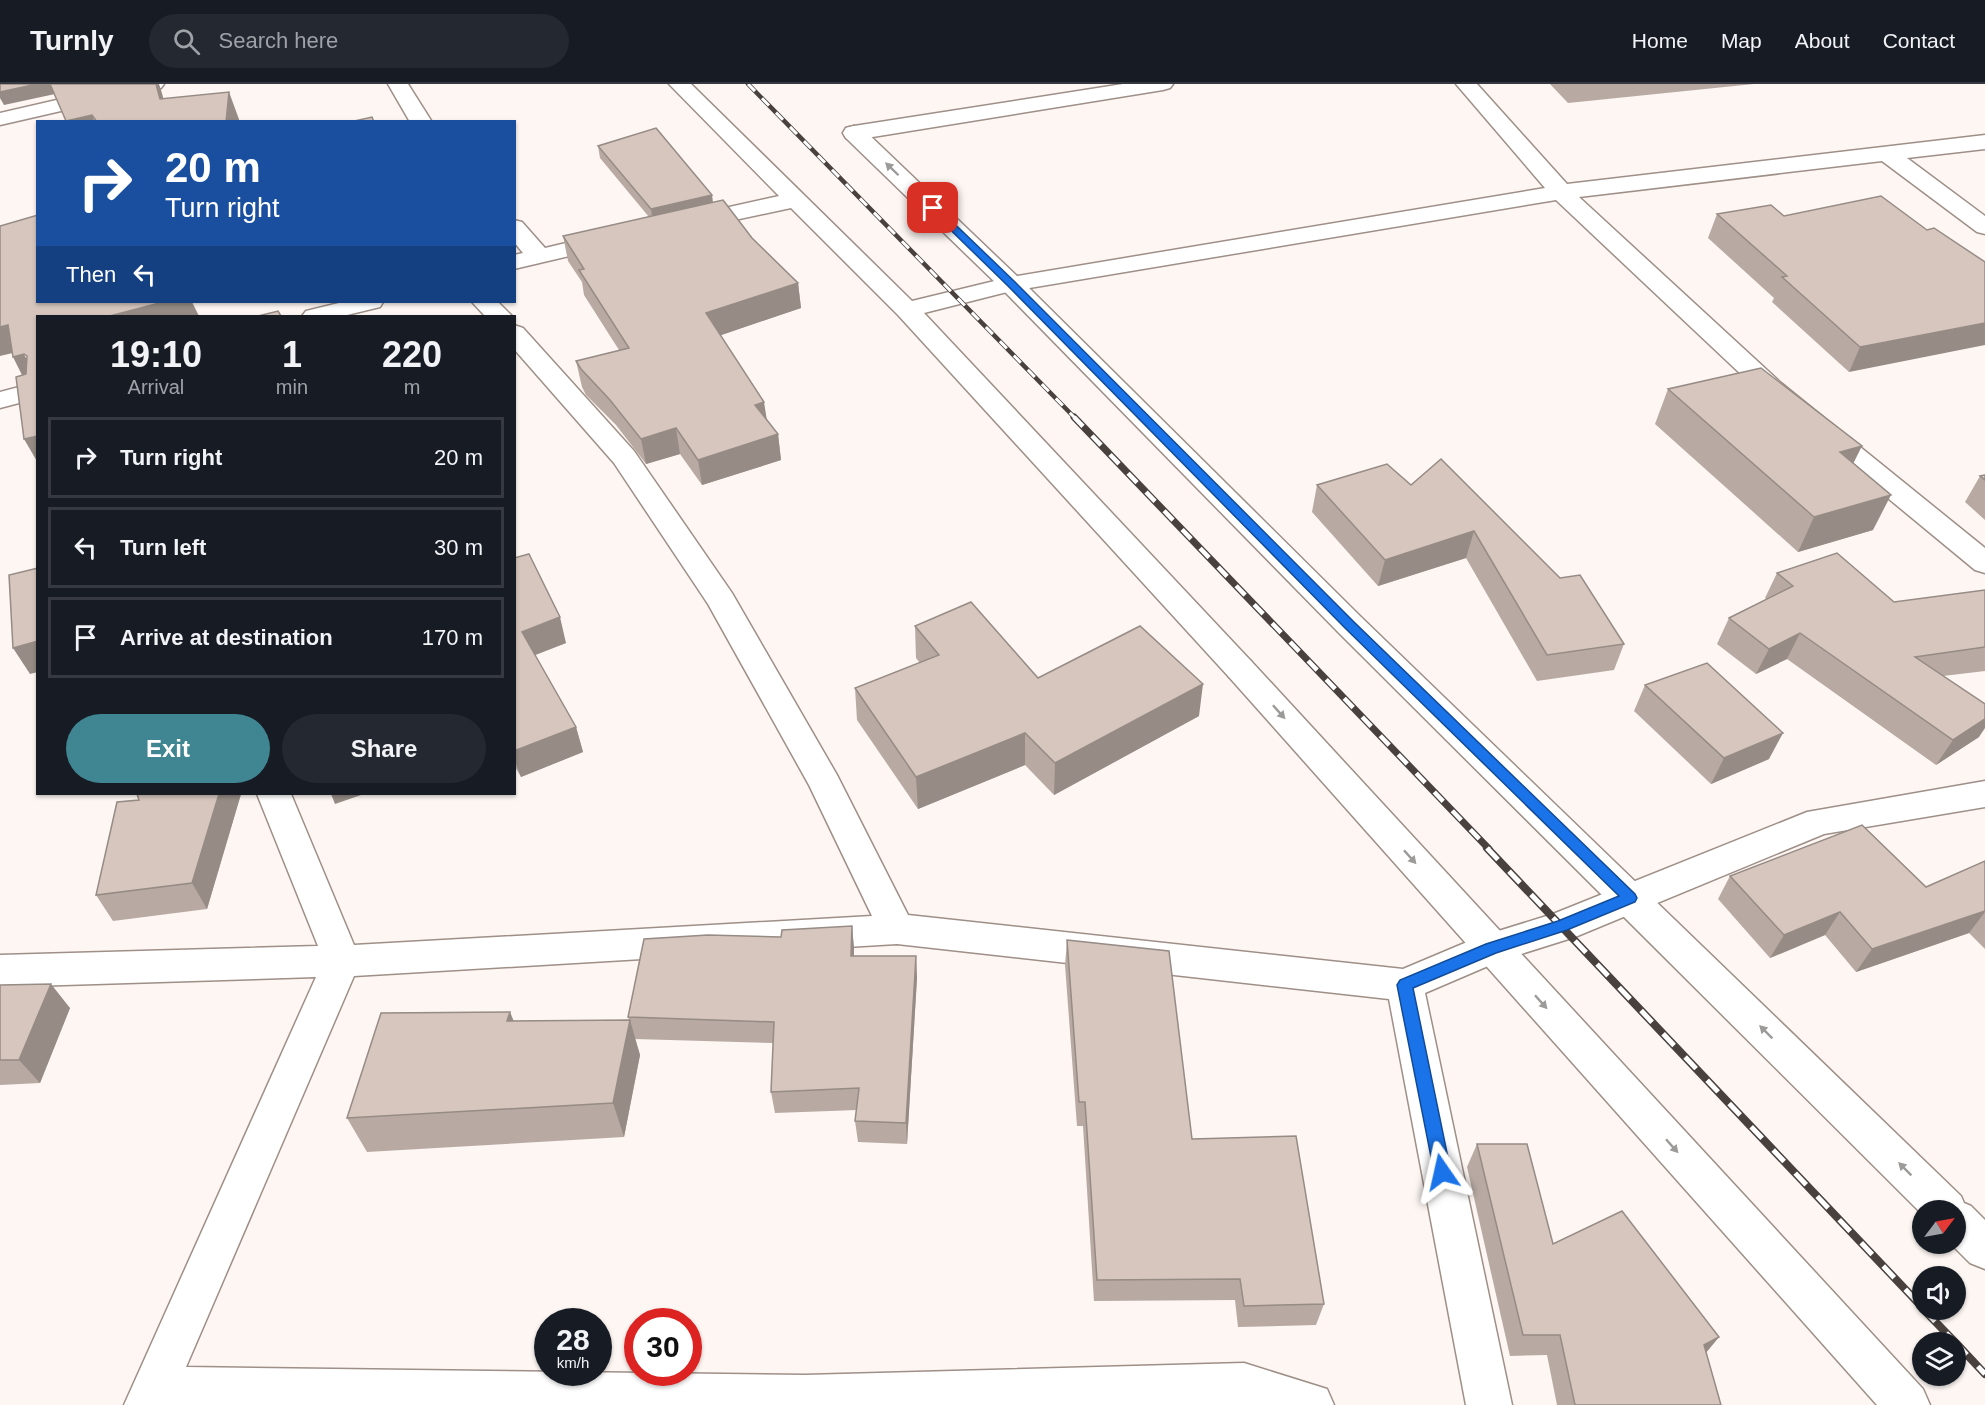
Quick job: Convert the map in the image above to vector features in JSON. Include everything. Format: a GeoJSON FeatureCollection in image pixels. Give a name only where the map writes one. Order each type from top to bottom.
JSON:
{"type":"FeatureCollection","features":[{"type":"Feature","properties":{"kind":"street"},"geometry":{"type":"LineString","coordinates":[[0,118],[154,84]]}},
{"type":"Feature","properties":{"kind":"street"},"geometry":{"type":"LineString","coordinates":[[398,84],[416,120]]}},
{"type":"Feature","properties":{"kind":"street"},"geometry":{"type":"LineString","coordinates":[[679,84],[908,310],[1240,669],[1907,1405]]}},
{"type":"Feature","properties":{"kind":"street"},"geometry":{"type":"LineString","coordinates":[[1163,84],[854,133],[1011,284],[1350,625],[1936,1200]]}},
{"type":"Feature","properties":{"kind":"street"},"geometry":{"type":"LineString","coordinates":[[1466,84],[1561,192],[1772,389],[1985,563]]}},
{"type":"Feature","properties":{"kind":"street"},"geometry":{"type":"LineString","coordinates":[[908,310],[1011,284],[1561,192],[1985,142]]}},
{"type":"Feature","properties":{"kind":"street"},"geometry":{"type":"LineString","coordinates":[[1886,153],[1985,227]]}},
{"type":"Feature","properties":{"kind":"street"},"geometry":{"type":"LineString","coordinates":[[667,227],[795,200]]}},
{"type":"Feature","properties":{"kind":"street"},"geometry":{"type":"LineString","coordinates":[[516,229],[538,255]]}},
{"type":"Feature","properties":{"kind":"street"},"geometry":{"type":"LineString","coordinates":[[516,261],[632,235]]}},
{"type":"Feature","properties":{"kind":"street"},"geometry":{"type":"LineString","coordinates":[[319,315],[367,303]]}},
{"type":"Feature","properties":{"kind":"street"},"geometry":{"type":"LineString","coordinates":[[485,303],[497,315]]}},
{"type":"Feature","properties":{"kind":"street"},"geometry":{"type":"LineString","coordinates":[[516,335],[624,457],[721,600],[825,784],[897,929]]}},
{"type":"Feature","properties":{"kind":"street"},"geometry":{"type":"LineString","coordinates":[[0,400],[36,391]]}},
{"type":"Feature","properties":{"kind":"street"},"geometry":{"type":"LineString","coordinates":[[0,971],[342,961],[897,929],[1405,985],[1492,948],[1562,926],[1819,821],[1985,794]]}},
{"type":"Feature","properties":{"kind":"street"},"geometry":{"type":"LineString","coordinates":[[274,795],[342,961],[150,1397],[805,1397],[1244,1385],[1311,1405]]}},
{"type":"Feature","properties":{"kind":"street"},"geometry":{"type":"LineString","coordinates":[[1405,985],[1489,1405]]}},
{"type":"Feature","properties":{"kind":"street"},"geometry":{"type":"LineString","coordinates":[[1966,1230],[1985,1249]]}},
{"type":"Feature","properties":{"kind":"building"},"geometry":{"type":"Polygon","coordinates":[[[0,84],[37,84],[0,92],[0,84]]]}},
{"type":"Feature","properties":{"kind":"building"},"geometry":{"type":"Polygon","coordinates":[[[50,84],[156,84],[160,99],[229,92],[226,120],[96,120],[92,115],[66,120],[50,84]]]}},
{"type":"Feature","properties":{"kind":"building"},"geometry":{"type":"Polygon","coordinates":[[[656,128],[712,195],[651,209],[598,146],[656,128]]]}},
{"type":"Feature","properties":{"kind":"building"},"geometry":{"type":"Polygon","coordinates":[[[1881,196],[1927,230],[1934,228],[1985,262],[1985,323],[1860,347],[1782,277],[1787,276],[1717,214],[1771,205],[1784,216],[1881,196]]]}},
{"type":"Feature","properties":{"kind":"building"},"geometry":{"type":"Polygon","coordinates":[[[723,200],[752,238],[798,283],[706,313],[764,402],[755,405],[778,434],[698,460],[676,428],[641,439],[576,361],[629,348],[579,270],[584,269],[563,236],[723,200]]]}},
{"type":"Feature","properties":{"kind":"building"},"geometry":{"type":"Polygon","coordinates":[[[36,216],[36,303],[159,303],[114,315],[36,315],[36,436],[24,439],[16,377],[26,374],[27,356],[24,354],[13,357],[8,325],[0,327],[0,226],[36,216]]]}},
{"type":"Feature","properties":{"kind":"building"},"geometry":{"type":"Polygon","coordinates":[[[278,311],[280,315],[262,315],[278,311]]]}},
{"type":"Feature","properties":{"kind":"building"},"geometry":{"type":"Polygon","coordinates":[[[1761,368],[1862,446],[1840,452],[1891,495],[1814,517],[1668,389],[1761,368]]]}},
{"type":"Feature","properties":{"kind":"building"},"geometry":{"type":"Polygon","coordinates":[[[1441,459],[1560,578],[1580,575],[1624,644],[1547,655],[1474,531],[1385,560],[1317,485],[1387,464],[1411,485],[1441,459]]]}},
{"type":"Feature","properties":{"kind":"building"},"geometry":{"type":"Polygon","coordinates":[[[1837,553],[1894,602],[1985,590],[1985,647],[1915,657],[1985,704],[1985,719],[1953,740],[1800,633],[1769,649],[1729,618],[1793,586],[1777,573],[1837,553]]]}},
{"type":"Feature","properties":{"kind":"building"},"geometry":{"type":"Polygon","coordinates":[[[529,554],[560,617],[522,632],[576,727],[516,750],[516,557],[529,554]]]}},
{"type":"Feature","properties":{"kind":"building"},"geometry":{"type":"Polygon","coordinates":[[[36,568],[36,642],[13,648],[9,575],[36,568]]]}},
{"type":"Feature","properties":{"kind":"building"},"geometry":{"type":"Polygon","coordinates":[[[971,602],[1038,678],[1140,626],[1203,684],[1055,763],[1025,733],[916,777],[855,688],[939,655],[915,626],[971,602]]]}},
{"type":"Feature","properties":{"kind":"building"},"geometry":{"type":"Polygon","coordinates":[[[1707,663],[1783,733],[1724,758],[1645,685],[1707,663]]]}},
{"type":"Feature","properties":{"kind":"building"},"geometry":{"type":"Polygon","coordinates":[[[137,795],[219,795],[192,883],[96,895],[117,802],[139,800],[137,795]]]}},
{"type":"Feature","properties":{"kind":"building"},"geometry":{"type":"Polygon","coordinates":[[[1862,825],[1926,887],[1985,861],[1985,911],[1872,949],[1840,912],[1784,935],[1730,876],[1862,825]]]}},
{"type":"Feature","properties":{"kind":"building"},"geometry":{"type":"Polygon","coordinates":[[[852,926],[851,956],[916,956],[906,1123],[855,1121],[859,1088],[771,1092],[774,1022],[628,1017],[644,939],[708,935],[781,937],[782,930],[852,926]]]}},
{"type":"Feature","properties":{"kind":"building"},"geometry":{"type":"Polygon","coordinates":[[[1067,940],[1169,951],[1192,1139],[1296,1136],[1324,1304],[1244,1306],[1240,1279],[1097,1280],[1085,1102],[1079,1102],[1067,940]]]}},
{"type":"Feature","properties":{"kind":"building"},"geometry":{"type":"Polygon","coordinates":[[[51,984],[19,1060],[0,1060],[0,985],[51,984]]]}},
{"type":"Feature","properties":{"kind":"building"},"geometry":{"type":"Polygon","coordinates":[[[510,1012],[507,1021],[630,1020],[613,1103],[347,1118],[381,1013],[510,1012]]]}},
{"type":"Feature","properties":{"kind":"building"},"geometry":{"type":"Polygon","coordinates":[[[1477,1144],[1527,1144],[1553,1244],[1622,1211],[1719,1337],[1704,1345],[1721,1405],[1575,1405],[1560,1335],[1523,1335],[1477,1144]]]}},
{"type":"Feature","properties":{"kind":"railway"},"geometry":{"type":"LineString","coordinates":[[748,84],[1075,418]]}},
{"type":"Feature","properties":{"kind":"railway"},"geometry":{"type":"LineString","coordinates":[[1074,417],[1489,849]]}},
{"type":"Feature","properties":{"kind":"railway"},"geometry":{"type":"LineString","coordinates":[[1487,848],[1912,1296]]}},
{"type":"Feature","properties":{"kind":"railway"},"geometry":{"type":"LineString","coordinates":[[1934,1320],[1945,1332]]}},
{"type":"Feature","properties":{"kind":"railway"},"geometry":{"type":"LineString","coordinates":[[1966,1354],[1985,1374]]}},
{"type":"Feature","properties":{"kind":"route"},"geometry":{"type":"LineString","coordinates":[[933,208],[1350,625],[1630,898],[1562,926],[1492,948],[1405,985],[1442,1172]]}}]}
